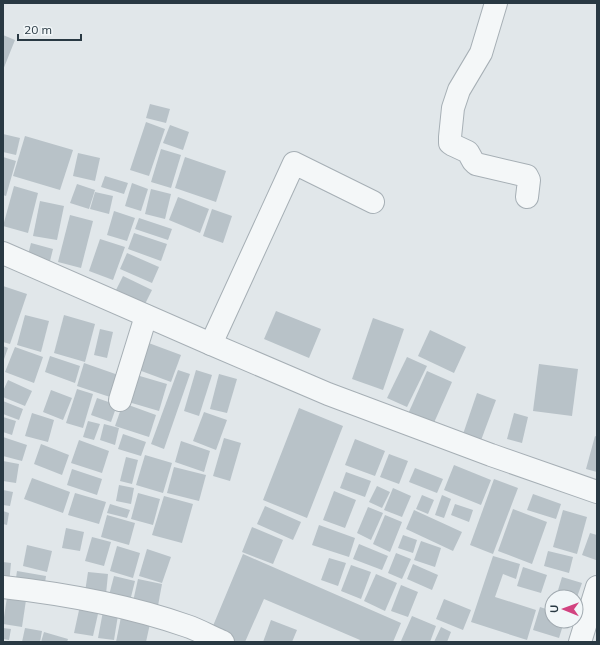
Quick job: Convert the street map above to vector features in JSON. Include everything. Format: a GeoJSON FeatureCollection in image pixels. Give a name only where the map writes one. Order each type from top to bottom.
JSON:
{"type":"FeatureCollection","features":[{"type":"Feature","properties":{"kind":"street"},"geometry":{"type":"LineString","coordinates":[[496,3],[481,53],[459,90],[453,108],[450,143],[468,152],[472,161],[476,164],[527,176],[529,180],[527,197]]}},
{"type":"Feature","properties":{"kind":"street"},"geometry":{"type":"LineString","coordinates":[[211,344],[294,162],[373,202]]}},
{"type":"Feature","properties":{"kind":"street"},"geometry":{"type":"LineString","coordinates":[[3,253],[293,380],[391,418],[597,492]]}},
{"type":"Feature","properties":{"kind":"street"},"geometry":{"type":"LineString","coordinates":[[120,400],[146,316]]}},
{"type":"Feature","properties":{"kind":"street"},"geometry":{"type":"LineString","coordinates":[[3,587],[46,592],[124,606],[188,626],[223,642]]}},
{"type":"Feature","properties":{"kind":"street"},"geometry":{"type":"LineString","coordinates":[[580,642],[597,588]]}},
{"type":"Feature","properties":{"kind":"building"},"geometry":{"type":"Polygon","coordinates":[[[3,35],[15,40],[3,70],[3,35]]]}},
{"type":"Feature","properties":{"kind":"building"},"geometry":{"type":"Polygon","coordinates":[[[150,104],[170,109],[166,123],[146,118],[150,104]]]}},
{"type":"Feature","properties":{"kind":"building"},"geometry":{"type":"Polygon","coordinates":[[[146,122],[165,129],[149,176],[130,170],[146,122]]]}},
{"type":"Feature","properties":{"kind":"building"},"geometry":{"type":"Polygon","coordinates":[[[170,125],[189,132],[183,150],[163,143],[170,125]]]}},
{"type":"Feature","properties":{"kind":"building"},"geometry":{"type":"Polygon","coordinates":[[[3,134],[20,138],[16,155],[3,152],[3,134]]]}},
{"type":"Feature","properties":{"kind":"building"},"geometry":{"type":"Polygon","coordinates":[[[25,136],[73,150],[60,190],[13,176],[25,136]]]}},
{"type":"Feature","properties":{"kind":"building"},"geometry":{"type":"Polygon","coordinates":[[[161,149],[181,155],[171,188],[151,182],[161,149]]]}},
{"type":"Feature","properties":{"kind":"building"},"geometry":{"type":"Polygon","coordinates":[[[78,153],[100,158],[95,181],[73,176],[78,153]]]}},
{"type":"Feature","properties":{"kind":"building"},"geometry":{"type":"Polygon","coordinates":[[[3,157],[16,161],[6,196],[3,195],[3,157]]]}},
{"type":"Feature","properties":{"kind":"building"},"geometry":{"type":"Polygon","coordinates":[[[185,157],[226,171],[216,202],[175,188],[185,157]]]}},
{"type":"Feature","properties":{"kind":"building"},"geometry":{"type":"Polygon","coordinates":[[[105,176],[128,183],[124,194],[101,187],[105,176]]]}},
{"type":"Feature","properties":{"kind":"building"},"geometry":{"type":"Polygon","coordinates":[[[132,183],[148,189],[141,211],[125,206],[132,183]]]}},
{"type":"Feature","properties":{"kind":"building"},"geometry":{"type":"Polygon","coordinates":[[[77,184],[95,190],[89,209],[70,203],[77,184]]]}},
{"type":"Feature","properties":{"kind":"building"},"geometry":{"type":"Polygon","coordinates":[[[14,186],[38,193],[28,233],[3,226],[14,186]]]}},
{"type":"Feature","properties":{"kind":"building"},"geometry":{"type":"Polygon","coordinates":[[[151,189],[171,194],[165,219],[145,214],[151,189]]]}},
{"type":"Feature","properties":{"kind":"building"},"geometry":{"type":"Polygon","coordinates":[[[95,192],[113,196],[109,214],[90,209],[95,192]]]}},
{"type":"Feature","properties":{"kind":"building"},"geometry":{"type":"Polygon","coordinates":[[[178,197],[209,209],[200,233],[169,220],[178,197]]]}},
{"type":"Feature","properties":{"kind":"building"},"geometry":{"type":"Polygon","coordinates":[[[40,201],[64,206],[57,240],[33,236],[40,201]]]}},
{"type":"Feature","properties":{"kind":"building"},"geometry":{"type":"Polygon","coordinates":[[[212,209],[232,216],[223,243],[203,236],[212,209]]]}},
{"type":"Feature","properties":{"kind":"building"},"geometry":{"type":"Polygon","coordinates":[[[114,211],[135,218],[127,241],[107,235],[114,211]]]}},
{"type":"Feature","properties":{"kind":"building"},"geometry":{"type":"Polygon","coordinates":[[[70,215],[93,221],[81,268],[58,262],[70,215]]]}},
{"type":"Feature","properties":{"kind":"building"},"geometry":{"type":"Polygon","coordinates":[[[139,218],[172,229],[168,240],[135,229],[139,218]]]}},
{"type":"Feature","properties":{"kind":"building"},"geometry":{"type":"Polygon","coordinates":[[[134,233],[167,244],[161,261],[128,249],[134,233]]]}},
{"type":"Feature","properties":{"kind":"building"},"geometry":{"type":"Polygon","coordinates":[[[100,239],[125,247],[113,280],[89,271],[100,239]]]}},
{"type":"Feature","properties":{"kind":"building"},"geometry":{"type":"Polygon","coordinates":[[[31,243],[53,249],[50,261],[28,255],[31,243]]]}},
{"type":"Feature","properties":{"kind":"building"},"geometry":{"type":"Polygon","coordinates":[[[127,253],[159,267],[152,283],[120,269],[127,253]]]}},
{"type":"Feature","properties":{"kind":"building"},"geometry":{"type":"Polygon","coordinates":[[[123,276],[152,290],[145,304],[116,290],[123,276]]]}},
{"type":"Feature","properties":{"kind":"building"},"geometry":{"type":"Polygon","coordinates":[[[3,286],[27,294],[10,344],[3,342],[3,286]]]}},
{"type":"Feature","properties":{"kind":"building"},"geometry":{"type":"Polygon","coordinates":[[[276,311],[321,329],[309,358],[264,339],[276,311]]]}},
{"type":"Feature","properties":{"kind":"building"},"geometry":{"type":"Polygon","coordinates":[[[25,315],[49,321],[41,352],[17,345],[25,315]]]}},
{"type":"Feature","properties":{"kind":"building"},"geometry":{"type":"Polygon","coordinates":[[[64,315],[95,324],[85,362],[54,353],[64,315]]]}},
{"type":"Feature","properties":{"kind":"building"},"geometry":{"type":"Polygon","coordinates":[[[373,318],[404,329],[383,390],[352,379],[373,318]]]}},
{"type":"Feature","properties":{"kind":"building"},"geometry":{"type":"Polygon","coordinates":[[[100,329],[113,332],[107,358],[94,355],[100,329]]]}},
{"type":"Feature","properties":{"kind":"building"},"geometry":{"type":"Polygon","coordinates":[[[430,330],[466,347],[454,373],[418,356],[430,330]]]}},
{"type":"Feature","properties":{"kind":"building"},"geometry":{"type":"Polygon","coordinates":[[[146,342],[181,355],[171,382],[136,369],[146,342]]]}},
{"type":"Feature","properties":{"kind":"building"},"geometry":{"type":"Polygon","coordinates":[[[3,346],[8,348],[3,362],[3,346]]]}},
{"type":"Feature","properties":{"kind":"building"},"geometry":{"type":"Polygon","coordinates":[[[15,347],[43,357],[34,383],[5,372],[15,347]]]}},
{"type":"Feature","properties":{"kind":"building"},"geometry":{"type":"Polygon","coordinates":[[[50,356],[80,366],[75,383],[45,372],[50,356]]]}},
{"type":"Feature","properties":{"kind":"building"},"geometry":{"type":"Polygon","coordinates":[[[407,357],[427,366],[407,407],[387,398],[407,357]]]}},
{"type":"Feature","properties":{"kind":"building"},"geometry":{"type":"Polygon","coordinates":[[[84,363],[124,377],[116,399],[77,386],[84,363]]]}},
{"type":"Feature","properties":{"kind":"building"},"geometry":{"type":"Polygon","coordinates":[[[539,364],[578,369],[572,416],[533,411],[539,364]]]}},
{"type":"Feature","properties":{"kind":"building"},"geometry":{"type":"Polygon","coordinates":[[[178,370],[190,374],[164,449],[151,444],[178,370]]]}},
{"type":"Feature","properties":{"kind":"building"},"geometry":{"type":"Polygon","coordinates":[[[196,370],[212,375],[199,416],[184,411],[196,370]]]}},
{"type":"Feature","properties":{"kind":"building"},"geometry":{"type":"Polygon","coordinates":[[[427,371],[452,382],[433,425],[408,414],[427,371]]]}},
{"type":"Feature","properties":{"kind":"building"},"geometry":{"type":"Polygon","coordinates":[[[133,374],[167,384],[159,411],[125,401],[133,374]]]}},
{"type":"Feature","properties":{"kind":"building"},"geometry":{"type":"Polygon","coordinates":[[[219,374],[237,379],[227,413],[210,409],[219,374]]]}},
{"type":"Feature","properties":{"kind":"building"},"geometry":{"type":"Polygon","coordinates":[[[8,380],[32,391],[25,406],[3,397],[3,391],[8,380]]]}},
{"type":"Feature","properties":{"kind":"building"},"geometry":{"type":"Polygon","coordinates":[[[77,389],[93,394],[83,428],[66,423],[77,389]]]}},
{"type":"Feature","properties":{"kind":"building"},"geometry":{"type":"Polygon","coordinates":[[[51,390],[72,398],[63,420],[43,412],[51,390]]]}},
{"type":"Feature","properties":{"kind":"building"},"geometry":{"type":"Polygon","coordinates":[[[477,393],[496,400],[480,443],[462,437],[477,393]]]}},
{"type":"Feature","properties":{"kind":"building"},"geometry":{"type":"Polygon","coordinates":[[[97,398],[117,405],[111,422],[91,415],[97,398]]]}},
{"type":"Feature","properties":{"kind":"building"},"geometry":{"type":"Polygon","coordinates":[[[3,401],[23,409],[19,420],[3,414],[3,401]]]}},
{"type":"Feature","properties":{"kind":"building"},"geometry":{"type":"Polygon","coordinates":[[[123,403],[156,415],[149,437],[115,426],[123,403]]]}},
{"type":"Feature","properties":{"kind":"building"},"geometry":{"type":"Polygon","coordinates":[[[299,408],[343,426],[307,518],[263,500],[299,408]]]}},
{"type":"Feature","properties":{"kind":"building"},"geometry":{"type":"Polygon","coordinates":[[[204,412],[227,420],[216,450],[193,441],[204,412]]]}},
{"type":"Feature","properties":{"kind":"building"},"geometry":{"type":"Polygon","coordinates":[[[32,413],[54,420],[48,442],[25,436],[32,413]]]}},
{"type":"Feature","properties":{"kind":"building"},"geometry":{"type":"Polygon","coordinates":[[[514,413],[528,417],[522,443],[507,439],[514,413]]]}},
{"type":"Feature","properties":{"kind":"building"},"geometry":{"type":"Polygon","coordinates":[[[3,417],[16,421],[12,435],[3,432],[3,417]]]}},
{"type":"Feature","properties":{"kind":"building"},"geometry":{"type":"Polygon","coordinates":[[[88,421],[100,424],[94,440],[83,437],[88,421]]]}},
{"type":"Feature","properties":{"kind":"building"},"geometry":{"type":"Polygon","coordinates":[[[104,424],[119,428],[115,445],[100,440],[104,424]]]}},
{"type":"Feature","properties":{"kind":"building"},"geometry":{"type":"Polygon","coordinates":[[[123,434],[146,442],[141,456],[118,449],[123,434]]]}},
{"type":"Feature","properties":{"kind":"building"},"geometry":{"type":"Polygon","coordinates":[[[595,436],[597,437],[597,472],[586,469],[595,436]]]}},
{"type":"Feature","properties":{"kind":"building"},"geometry":{"type":"Polygon","coordinates":[[[3,437],[27,445],[22,461],[3,456],[3,437]]]}},
{"type":"Feature","properties":{"kind":"building"},"geometry":{"type":"Polygon","coordinates":[[[224,438],[241,443],[230,481],[213,476],[224,438]]]}},
{"type":"Feature","properties":{"kind":"building"},"geometry":{"type":"Polygon","coordinates":[[[355,439],[385,451],[375,476],[345,465],[355,439]]]}},
{"type":"Feature","properties":{"kind":"building"},"geometry":{"type":"Polygon","coordinates":[[[79,440],[109,451],[102,473],[71,463],[79,440]]]}},
{"type":"Feature","properties":{"kind":"building"},"geometry":{"type":"Polygon","coordinates":[[[181,441],[210,451],[204,472],[175,462],[181,441]]]}},
{"type":"Feature","properties":{"kind":"building"},"geometry":{"type":"Polygon","coordinates":[[[41,444],[69,455],[62,475],[34,464],[41,444]]]}},
{"type":"Feature","properties":{"kind":"building"},"geometry":{"type":"Polygon","coordinates":[[[389,454],[408,461],[399,484],[380,477],[389,454]]]}},
{"type":"Feature","properties":{"kind":"building"},"geometry":{"type":"Polygon","coordinates":[[[145,455],[172,463],[163,493],[136,485],[145,455]]]}},
{"type":"Feature","properties":{"kind":"building"},"geometry":{"type":"Polygon","coordinates":[[[126,457],[138,460],[132,484],[120,481],[126,457]]]}},
{"type":"Feature","properties":{"kind":"building"},"geometry":{"type":"Polygon","coordinates":[[[3,461],[19,464],[16,483],[3,481],[3,461]]]}},
{"type":"Feature","properties":{"kind":"building"},"geometry":{"type":"Polygon","coordinates":[[[454,465],[491,480],[481,505],[444,490],[454,465]]]}},
{"type":"Feature","properties":{"kind":"building"},"geometry":{"type":"Polygon","coordinates":[[[174,467],[206,475],[199,501],[167,493],[174,467]]]}},
{"type":"Feature","properties":{"kind":"building"},"geometry":{"type":"Polygon","coordinates":[[[415,468],[443,479],[437,493],[409,482],[415,468]]]}},
{"type":"Feature","properties":{"kind":"building"},"geometry":{"type":"Polygon","coordinates":[[[72,469],[102,479],[97,495],[67,485],[72,469]]]}},
{"type":"Feature","properties":{"kind":"building"},"geometry":{"type":"Polygon","coordinates":[[[346,472],[371,481],[365,497],[340,488],[346,472]]]}},
{"type":"Feature","properties":{"kind":"building"},"geometry":{"type":"Polygon","coordinates":[[[32,478],[70,492],[63,513],[24,499],[32,478]]]}},
{"type":"Feature","properties":{"kind":"building"},"geometry":{"type":"Polygon","coordinates":[[[494,479],[518,488],[493,554],[470,545],[494,479]]]}},
{"type":"Feature","properties":{"kind":"building"},"geometry":{"type":"Polygon","coordinates":[[[119,485],[134,488],[131,504],[116,501],[119,485]]]}},
{"type":"Feature","properties":{"kind":"building"},"geometry":{"type":"Polygon","coordinates":[[[377,486],[390,492],[382,508],[369,502],[377,486]]]}},
{"type":"Feature","properties":{"kind":"building"},"geometry":{"type":"Polygon","coordinates":[[[393,488],[411,496],[402,517],[384,510],[393,488]]]}},
{"type":"Feature","properties":{"kind":"building"},"geometry":{"type":"Polygon","coordinates":[[[3,490],[13,492],[10,506],[3,505],[3,490]]]}},
{"type":"Feature","properties":{"kind":"building"},"geometry":{"type":"Polygon","coordinates":[[[334,491],[356,500],[345,528],[323,520],[334,491]]]}},
{"type":"Feature","properties":{"kind":"building"},"geometry":{"type":"Polygon","coordinates":[[[75,493],[106,502],[99,524],[68,515],[75,493]]]}},
{"type":"Feature","properties":{"kind":"building"},"geometry":{"type":"Polygon","coordinates":[[[138,493],[160,499],[153,525],[131,519],[138,493]]]}},
{"type":"Feature","properties":{"kind":"building"},"geometry":{"type":"Polygon","coordinates":[[[533,494],[561,504],[556,519],[527,510],[533,494]]]}},
{"type":"Feature","properties":{"kind":"building"},"geometry":{"type":"Polygon","coordinates":[[[422,495],[434,500],[428,514],[416,509],[422,495]]]}},
{"type":"Feature","properties":{"kind":"building"},"geometry":{"type":"Polygon","coordinates":[[[442,495],[451,499],[444,518],[435,515],[442,495]]]}},
{"type":"Feature","properties":{"kind":"building"},"geometry":{"type":"Polygon","coordinates":[[[164,496],[193,504],[182,543],[152,535],[164,496]]]}},
{"type":"Feature","properties":{"kind":"building"},"geometry":{"type":"Polygon","coordinates":[[[110,504],[130,510],[127,518],[107,513],[110,504]]]}},
{"type":"Feature","properties":{"kind":"building"},"geometry":{"type":"Polygon","coordinates":[[[455,504],[473,510],[469,522],[451,515],[455,504]]]}},
{"type":"Feature","properties":{"kind":"building"},"geometry":{"type":"Polygon","coordinates":[[[265,506],[301,522],[293,540],[257,524],[265,506]]]}},
{"type":"Feature","properties":{"kind":"building"},"geometry":{"type":"Polygon","coordinates":[[[368,507],[383,513],[371,540],[357,533],[368,507]]]}},
{"type":"Feature","properties":{"kind":"building"},"geometry":{"type":"Polygon","coordinates":[[[513,509],[547,522],[532,564],[498,551],[513,509]]]}},
{"type":"Feature","properties":{"kind":"building"},"geometry":{"type":"Polygon","coordinates":[[[414,510],[462,532],[453,551],[406,529],[414,510]]]}},
{"type":"Feature","properties":{"kind":"building"},"geometry":{"type":"Polygon","coordinates":[[[563,510],[587,517],[577,554],[553,547],[563,510]]]}},
{"type":"Feature","properties":{"kind":"building"},"geometry":{"type":"Polygon","coordinates":[[[3,511],[9,513],[7,525],[3,524],[3,511]]]}},
{"type":"Feature","properties":{"kind":"building"},"geometry":{"type":"Polygon","coordinates":[[[107,515],[135,523],[129,545],[101,537],[107,515]]]}},
{"type":"Feature","properties":{"kind":"building"},"geometry":{"type":"Polygon","coordinates":[[[385,515],[402,522],[390,552],[373,544],[385,515]]]}},
{"type":"Feature","properties":{"kind":"building"},"geometry":{"type":"Polygon","coordinates":[[[319,525],[355,538],[349,557],[312,545],[319,525]]]}},
{"type":"Feature","properties":{"kind":"building"},"geometry":{"type":"Polygon","coordinates":[[[252,527],[283,540],[273,564],[242,552],[252,527]]]}},
{"type":"Feature","properties":{"kind":"building"},"geometry":{"type":"Polygon","coordinates":[[[66,528],[84,532],[80,551],[62,548],[66,528]]]}},
{"type":"Feature","properties":{"kind":"building"},"geometry":{"type":"Polygon","coordinates":[[[590,533],[597,535],[596,560],[582,555],[590,533]]]}},
{"type":"Feature","properties":{"kind":"building"},"geometry":{"type":"Polygon","coordinates":[[[403,535],[417,540],[413,553],[398,548],[403,535]]]}},
{"type":"Feature","properties":{"kind":"building"},"geometry":{"type":"Polygon","coordinates":[[[92,537],[111,542],[104,566],[85,561],[92,537]]]}},
{"type":"Feature","properties":{"kind":"building"},"geometry":{"type":"Polygon","coordinates":[[[421,541],[441,548],[435,567],[414,560],[421,541]]]}},
{"type":"Feature","properties":{"kind":"building"},"geometry":{"type":"Polygon","coordinates":[[[359,544],[388,556],[382,570],[353,559],[359,544]]]}},
{"type":"Feature","properties":{"kind":"building"},"geometry":{"type":"Polygon","coordinates":[[[27,545],[52,551],[47,572],[23,566],[27,545]]]}},
{"type":"Feature","properties":{"kind":"building"},"geometry":{"type":"Polygon","coordinates":[[[117,546],[140,553],[133,578],[110,571],[117,546]]]}},
{"type":"Feature","properties":{"kind":"building"},"geometry":{"type":"Polygon","coordinates":[[[147,549],[171,557],[162,583],[139,576],[147,549]]]}},
{"type":"Feature","properties":{"kind":"building"},"geometry":{"type":"Polygon","coordinates":[[[548,551],[573,557],[569,573],[544,566],[548,551]]]}},
{"type":"Feature","properties":{"kind":"building"},"geometry":{"type":"Polygon","coordinates":[[[396,553],[411,559],[402,579],[388,573],[396,553]]]}},
{"type":"Feature","properties":{"kind":"building"},"geometry":{"type":"Polygon","coordinates":[[[243,554],[401,623],[393,642],[359,642],[360,640],[264,599],[245,642],[232,642],[210,633],[243,554]]]}},
{"type":"Feature","properties":{"kind":"building"},"geometry":{"type":"Polygon","coordinates":[[[493,556],[520,564],[516,579],[503,574],[495,597],[536,610],[527,640],[471,622],[493,556]]]}},
{"type":"Feature","properties":{"kind":"building"},"geometry":{"type":"Polygon","coordinates":[[[329,558],[346,563],[338,586],[321,580],[329,558]]]}},
{"type":"Feature","properties":{"kind":"building"},"geometry":{"type":"Polygon","coordinates":[[[3,562],[11,563],[9,584],[3,583],[3,562]]]}},
{"type":"Feature","properties":{"kind":"building"},"geometry":{"type":"Polygon","coordinates":[[[413,564],[438,575],[432,590],[407,579],[413,564]]]}},
{"type":"Feature","properties":{"kind":"building"},"geometry":{"type":"Polygon","coordinates":[[[351,565],[371,572],[361,599],[341,591],[351,565]]]}},
{"type":"Feature","properties":{"kind":"building"},"geometry":{"type":"Polygon","coordinates":[[[523,567],[547,575],[541,593],[517,586],[523,567]]]}},
{"type":"Feature","properties":{"kind":"building"},"geometry":{"type":"Polygon","coordinates":[[[17,571],[46,576],[44,589],[15,585],[17,571]]]}},
{"type":"Feature","properties":{"kind":"building"},"geometry":{"type":"Polygon","coordinates":[[[88,572],[108,574],[106,594],[85,592],[88,572]]]}},
{"type":"Feature","properties":{"kind":"building"},"geometry":{"type":"Polygon","coordinates":[[[376,574],[397,583],[385,611],[364,601],[376,574]]]}},
{"type":"Feature","properties":{"kind":"building"},"geometry":{"type":"Polygon","coordinates":[[[114,576],[135,581],[129,605],[108,599],[114,576]]]}},
{"type":"Feature","properties":{"kind":"building"},"geometry":{"type":"Polygon","coordinates":[[[562,577],[582,583],[580,589],[558,589],[562,577]]]}},
{"type":"Feature","properties":{"kind":"building"},"geometry":{"type":"Polygon","coordinates":[[[138,579],[162,584],[157,611],[132,606],[138,579]]]}},
{"type":"Feature","properties":{"kind":"building"},"geometry":{"type":"Polygon","coordinates":[[[401,585],[418,592],[408,617],[391,611],[401,585]]]}},
{"type":"Feature","properties":{"kind":"building"},"geometry":{"type":"Polygon","coordinates":[[[7,597],[26,600],[22,627],[3,624],[7,597]]]}},
{"type":"Feature","properties":{"kind":"building"},"geometry":{"type":"Polygon","coordinates":[[[444,599],[471,610],[463,630],[436,619],[444,599]]]}},
{"type":"Feature","properties":{"kind":"building"},"geometry":{"type":"Polygon","coordinates":[[[81,601],[100,605],[93,636],[74,633],[81,601]]]}},
{"type":"Feature","properties":{"kind":"building"},"geometry":{"type":"Polygon","coordinates":[[[104,606],[119,609],[114,640],[98,638],[104,606]]]}},
{"type":"Feature","properties":{"kind":"building"},"geometry":{"type":"Polygon","coordinates":[[[540,607],[544,608],[544,629],[562,629],[559,638],[533,630],[540,607]]]}},
{"type":"Feature","properties":{"kind":"building"},"geometry":{"type":"Polygon","coordinates":[[[122,612],[151,619],[146,642],[116,642],[122,612]]]}},
{"type":"Feature","properties":{"kind":"building"},"geometry":{"type":"Polygon","coordinates":[[[412,616],[436,626],[430,642],[401,641],[412,616]]]}},
{"type":"Feature","properties":{"kind":"building"},"geometry":{"type":"Polygon","coordinates":[[[271,620],[297,630],[292,642],[263,642],[271,620]]]}},
{"type":"Feature","properties":{"kind":"building"},"geometry":{"type":"Polygon","coordinates":[[[441,627],[451,632],[447,642],[434,642],[441,627]]]}},
{"type":"Feature","properties":{"kind":"building"},"geometry":{"type":"Polygon","coordinates":[[[3,628],[11,629],[9,640],[3,639],[3,628]]]}},
{"type":"Feature","properties":{"kind":"building"},"geometry":{"type":"Polygon","coordinates":[[[25,628],[42,631],[40,642],[22,642],[25,628]]]}},
{"type":"Feature","properties":{"kind":"building"},"geometry":{"type":"Polygon","coordinates":[[[44,632],[68,639],[67,642],[41,642],[44,632]]]}}]}
